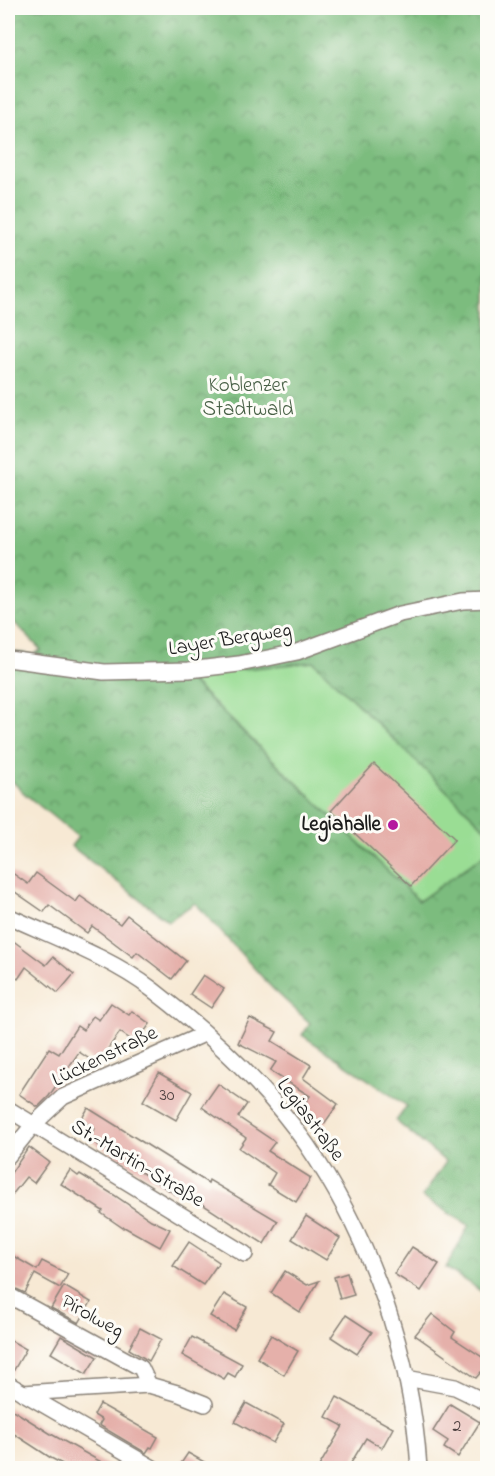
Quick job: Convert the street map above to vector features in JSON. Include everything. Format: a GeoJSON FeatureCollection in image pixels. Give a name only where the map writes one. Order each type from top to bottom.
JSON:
{"type":"FeatureCollection","features":[{"type":"Feature","properties":{"kind":"street","name":"Layer Bergweg"},"geometry":{"type":"LineString","coordinates":[[8,659],[104,672],[136,673],[209,668],[297,652],[400,614],[463,601],[488,600]]}},
{"type":"Feature","properties":{"kind":"street","name":"Legiastraße"},"geometry":{"type":"LineString","coordinates":[[8,916],[126,972],[153,990],[232,1058],[306,1144],[331,1184],[378,1283],[406,1378],[419,1468]]}},
{"type":"Feature","properties":{"kind":"street","name":"Lückenstraße"},"geometry":{"type":"LineString","coordinates":[[8,1156],[33,1125],[63,1097],[204,1034]]}},
{"type":"Feature","properties":{"kind":"street","name":"St.-Martin-Straße"},"geometry":{"type":"LineString","coordinates":[[8,1109],[245,1254]]}},
{"type":"Feature","properties":{"kind":"street","name":"Pirolweg"},"geometry":{"type":"LineString","coordinates":[[8,1295],[141,1368],[149,1384]]}},
{"type":"Feature","properties":{"kind":"street"},"geometry":{"type":"LineString","coordinates":[[406,1378],[455,1387],[488,1402]]}},
{"type":"Feature","properties":{"kind":"street"},"geometry":{"type":"LineString","coordinates":[[8,1384],[153,1468]]}},
{"type":"Feature","properties":{"kind":"street"},"geometry":{"type":"LineString","coordinates":[[22,1393],[149,1384],[205,1404]]}},
{"type":"Feature","properties":{"kind":"green space","name":"Koblenzer Stadtwald"},"geometry":{"type":"Polygon","coordinates":[[[8,8],[487,8],[487,830],[314,662],[184,675],[419,901],[487,853],[487,1295],[446,1268],[469,1225],[422,1197],[446,1162],[396,1121],[407,1106],[302,1035],[310,1023],[273,989],[195,903],[168,921],[71,846],[78,837],[25,794],[8,777],[8,651],[33,655],[41,650],[8,616],[8,8]]]}},
{"type":"Feature","properties":{"kind":"green space"},"geometry":{"type":"Polygon","coordinates":[[[314,662],[487,830],[487,853],[419,901],[184,674],[314,662]]]}},
{"type":"Feature","properties":{"kind":"building","name":"Legiahalle"},"geometry":{"type":"Polygon","coordinates":[[[374,764],[455,839],[411,886],[331,811],[374,764]]]}},
{"type":"Feature","properties":{"kind":"building"},"geometry":{"type":"Polygon","coordinates":[[[8,870],[28,884],[36,873],[76,902],[80,896],[120,924],[127,915],[186,961],[172,979],[137,952],[133,957],[92,926],[87,933],[49,905],[44,912],[8,887],[8,870]]]}},
{"type":"Feature","properties":{"kind":"building"},"geometry":{"type":"Polygon","coordinates":[[[8,937],[46,965],[53,957],[74,974],[58,993],[26,967],[18,979],[8,971],[8,937]]]}},
{"type":"Feature","properties":{"kind":"building"},"geometry":{"type":"Polygon","coordinates":[[[203,975],[224,989],[211,1008],[190,994],[203,975]]]}},
{"type":"Feature","properties":{"kind":"building"},"geometry":{"type":"Polygon","coordinates":[[[111,1003],[129,1015],[132,1011],[150,1024],[136,1043],[120,1032],[97,1064],[79,1052],[49,1096],[38,1107],[19,1094],[49,1048],[59,1054],[77,1026],[83,1030],[93,1016],[99,1020],[111,1003]]]}},
{"type":"Feature","properties":{"kind":"building"},"geometry":{"type":"Polygon","coordinates":[[[250,1018],[277,1032],[272,1041],[311,1065],[303,1078],[338,1104],[324,1124],[301,1108],[310,1096],[270,1071],[276,1062],[238,1043],[250,1018]]]}},
{"type":"Feature","properties":{"kind":"building"},"geometry":{"type":"Polygon","coordinates":[[[159,1073],[192,1092],[176,1120],[143,1101],[159,1073]]]}},
{"type":"Feature","properties":{"kind":"building"},"geometry":{"type":"Polygon","coordinates":[[[218,1084],[247,1104],[238,1117],[275,1142],[268,1151],[311,1178],[296,1202],[268,1185],[275,1173],[239,1148],[246,1138],[202,1107],[218,1084]]]}},
{"type":"Feature","properties":{"kind":"building"},"geometry":{"type":"Polygon","coordinates":[[[88,1108],[208,1183],[209,1180],[278,1221],[264,1244],[179,1189],[175,1194],[89,1139],[95,1129],[81,1120],[88,1108]]]}},
{"type":"Feature","properties":{"kind":"building"},"geometry":{"type":"Polygon","coordinates":[[[29,1147],[49,1162],[34,1183],[26,1177],[8,1200],[8,1177],[29,1147]]]}},
{"type":"Feature","properties":{"kind":"building"},"geometry":{"type":"Polygon","coordinates":[[[70,1170],[78,1176],[80,1174],[151,1220],[170,1229],[160,1247],[123,1228],[101,1213],[103,1211],[61,1184],[70,1170]]]}},
{"type":"Feature","properties":{"kind":"building"},"geometry":{"type":"Polygon","coordinates":[[[306,1216],[340,1238],[326,1260],[292,1239],[306,1216]]]}},
{"type":"Feature","properties":{"kind":"building"},"geometry":{"type":"Polygon","coordinates":[[[189,1242],[219,1262],[203,1285],[173,1266],[189,1242]]]}},
{"type":"Feature","properties":{"kind":"building"},"geometry":{"type":"Polygon","coordinates":[[[412,1247],[439,1264],[421,1291],[394,1274],[412,1247]]]}},
{"type":"Feature","properties":{"kind":"building"},"geometry":{"type":"Polygon","coordinates":[[[8,1253],[37,1270],[42,1261],[68,1274],[60,1288],[35,1274],[25,1293],[8,1285],[8,1253]]]}},
{"type":"Feature","properties":{"kind":"building"},"geometry":{"type":"Polygon","coordinates":[[[285,1271],[307,1285],[319,1281],[300,1312],[271,1293],[285,1271]]]}},
{"type":"Feature","properties":{"kind":"building"},"geometry":{"type":"Polygon","coordinates":[[[347,1273],[354,1295],[340,1299],[334,1277],[347,1273]]]}},
{"type":"Feature","properties":{"kind":"building"},"geometry":{"type":"Polygon","coordinates":[[[64,1286],[91,1302],[79,1323],[51,1308],[64,1286]]]}},
{"type":"Feature","properties":{"kind":"building"},"geometry":{"type":"Polygon","coordinates":[[[224,1294],[247,1307],[234,1330],[210,1316],[224,1294]]]}},
{"type":"Feature","properties":{"kind":"building"},"geometry":{"type":"Polygon","coordinates":[[[432,1314],[455,1332],[452,1337],[488,1361],[488,1376],[481,1372],[476,1378],[415,1335],[432,1314]]]}},
{"type":"Feature","properties":{"kind":"building"},"geometry":{"type":"Polygon","coordinates":[[[346,1315],[372,1332],[357,1354],[331,1337],[346,1315]]]}},
{"type":"Feature","properties":{"kind":"building"},"geometry":{"type":"Polygon","coordinates":[[[140,1328],[161,1339],[149,1361],[129,1349],[140,1328]]]}},
{"type":"Feature","properties":{"kind":"building"},"geometry":{"type":"Polygon","coordinates":[[[271,1335],[298,1351],[284,1375],[257,1358],[271,1335]]]}},
{"type":"Feature","properties":{"kind":"building"},"geometry":{"type":"Polygon","coordinates":[[[61,1336],[97,1357],[86,1374],[51,1353],[61,1336]]]}},
{"type":"Feature","properties":{"kind":"building"},"geometry":{"type":"Polygon","coordinates":[[[192,1337],[242,1364],[235,1377],[228,1373],[224,1379],[182,1355],[192,1337]]]}},
{"type":"Feature","properties":{"kind":"building"},"geometry":{"type":"Polygon","coordinates":[[[8,1339],[26,1349],[11,1375],[8,1374],[8,1339]]]}},
{"type":"Feature","properties":{"kind":"building"},"geometry":{"type":"Polygon","coordinates":[[[337,1397],[393,1428],[382,1448],[366,1438],[348,1468],[318,1468],[343,1426],[326,1417],[337,1397]]]}},
{"type":"Feature","properties":{"kind":"building"},"geometry":{"type":"Polygon","coordinates":[[[246,1403],[284,1424],[273,1443],[235,1422],[246,1403]]]}},
{"type":"Feature","properties":{"kind":"building"},"geometry":{"type":"Polygon","coordinates":[[[100,1404],[158,1437],[152,1448],[150,1447],[146,1453],[99,1425],[102,1420],[94,1415],[100,1404]]]}},
{"type":"Feature","properties":{"kind":"building"},"geometry":{"type":"Polygon","coordinates":[[[450,1404],[480,1422],[458,1457],[444,1448],[448,1441],[433,1431],[450,1404]]]}},
{"type":"Feature","properties":{"kind":"building"},"geometry":{"type":"Polygon","coordinates":[[[8,1407],[112,1468],[70,1468],[51,1458],[8,1430],[8,1407]]]}},
{"type":"Feature","properties":{"kind":"building"},"geometry":{"type":"Polygon","coordinates":[[[188,1453],[215,1468],[178,1468],[188,1453]]]}},
{"type":"Feature","properties":{"kind":"place","name":"Legiahalle"},"geometry":{"type":"Point","coordinates":[393,825]}}]}
